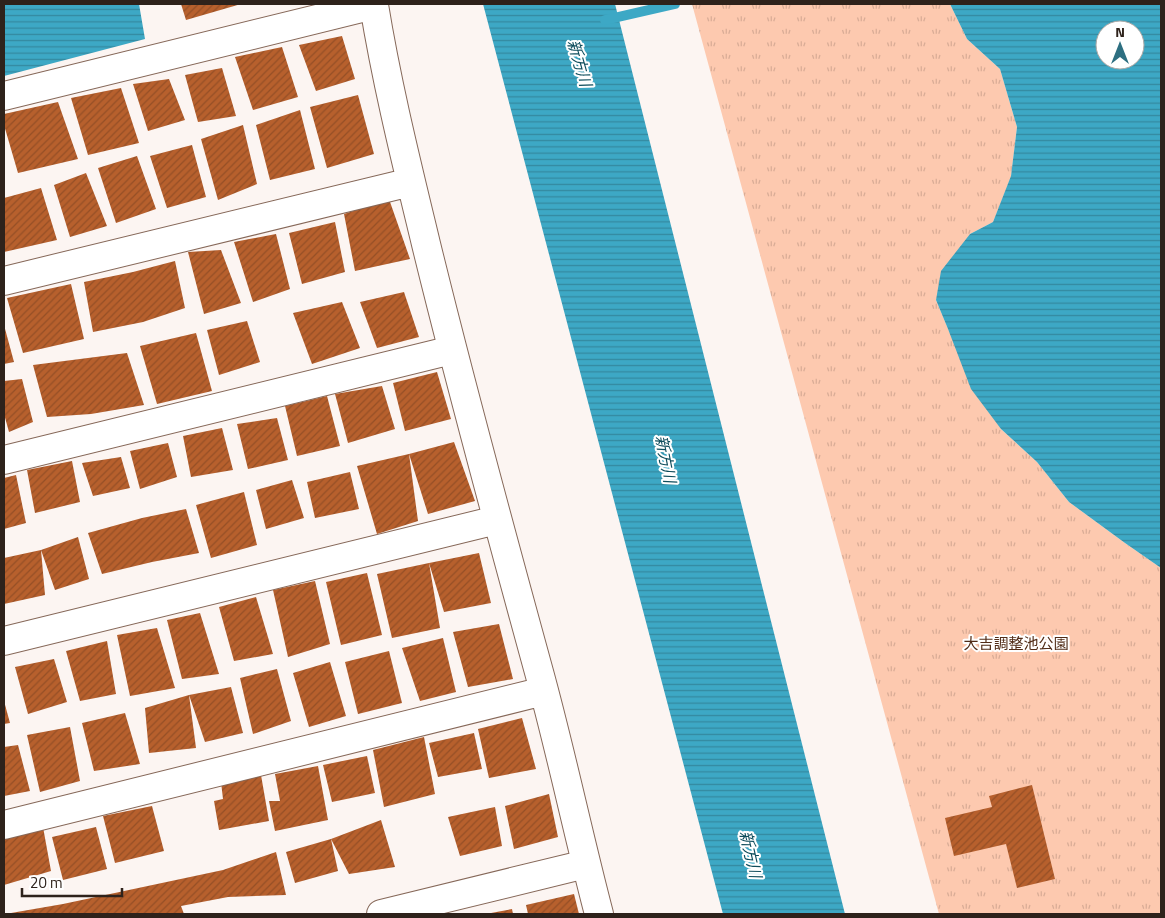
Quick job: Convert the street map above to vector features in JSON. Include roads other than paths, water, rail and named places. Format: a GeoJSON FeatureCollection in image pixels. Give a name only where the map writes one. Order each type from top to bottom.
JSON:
{"type":"FeatureCollection","features":[{"type":"Feature","properties":{"kind":"street"},"geometry":{"type":"LineString","coordinates":[[4,96],[374,5],[411,182],[452,350],[544,691],[599,914]]}},
{"type":"Feature","properties":{"kind":"street"},"geometry":{"type":"LineString","coordinates":[[4,281],[411,182]]}},
{"type":"Feature","properties":{"kind":"street"},"geometry":{"type":"LineString","coordinates":[[4,460],[452,350]]}},
{"type":"Feature","properties":{"kind":"street"},"geometry":{"type":"LineString","coordinates":[[4,641],[497,520]]}},
{"type":"Feature","properties":{"kind":"street"},"geometry":{"type":"LineString","coordinates":[[4,825],[544,691]]}},
{"type":"Feature","properties":{"kind":"street"},"geometry":{"type":"LineString","coordinates":[[381,914],[586,864]]}},
{"type":"Feature","properties":{"kind":"water"},"geometry":{"type":"Polygon","coordinates":[[[4,4],[139,4],[145,39],[4,76],[4,4]]]}},
{"type":"Feature","properties":{"kind":"water","name":"新方川"},"geometry":{"type":"Polygon","coordinates":[[[483,4],[615,4],[845,914],[723,914],[483,4]]]}},
{"type":"Feature","properties":{"kind":"water"},"geometry":{"type":"Polygon","coordinates":[[[950,4],[1161,4],[1161,568],[1069,502],[1037,462],[1001,429],[971,389],[936,300],[941,271],[970,234],[993,222],[1011,176],[1017,127],[1000,69],[967,39],[950,4]]]}},
{"type":"Feature","properties":{"kind":"waterway"},"geometry":{"type":"LineString","coordinates":[[605,20],[675,4]]}},
{"type":"Feature","properties":{"kind":"park label","name":"大吉調整池公園"},"geometry":{"type":"Point","coordinates":[1016,644]}}]}
